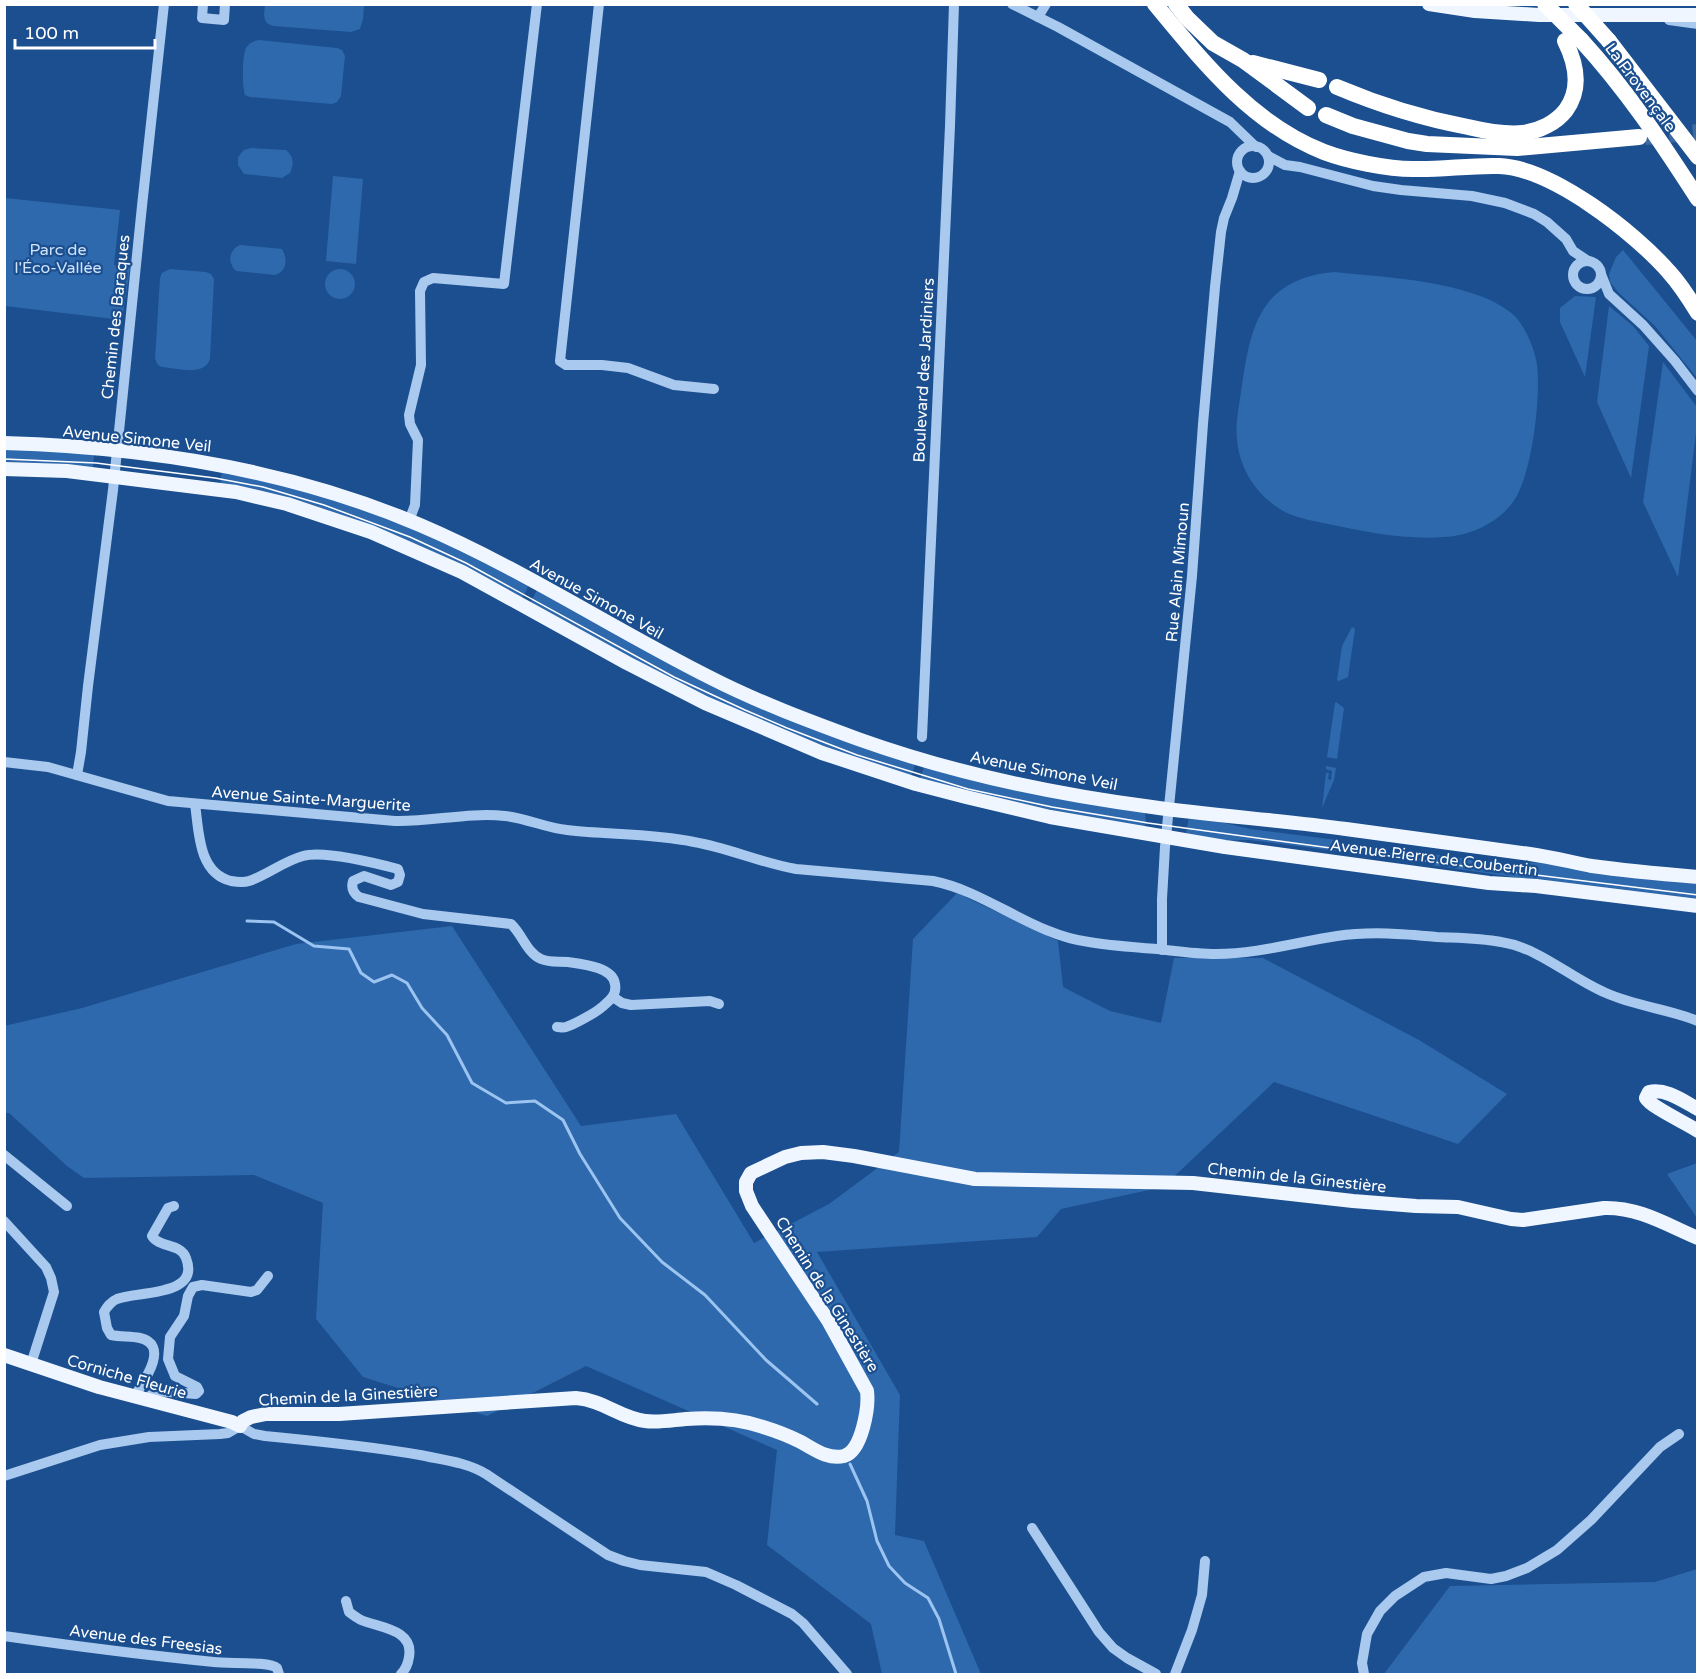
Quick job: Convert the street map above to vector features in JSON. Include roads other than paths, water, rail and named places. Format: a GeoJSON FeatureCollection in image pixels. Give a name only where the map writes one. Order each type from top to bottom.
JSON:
{"type":"FeatureCollection","features":[{"type":"Feature","properties":{"kind":"highway","name":"La Provençale"},"geometry":{"type":"LineString","coordinates":[[1545,4],[1573,40],[1598,58],[1641,114],[1698,199]]}},
{"type":"Feature","properties":{"kind":"highway","name":"La Provençale"},"geometry":{"type":"LineString","coordinates":[[1576,4],[1608,40],[1698,157]]}},
{"type":"Feature","properties":{"kind":"highway"},"geometry":{"type":"LineString","coordinates":[[1166,6],[1193,24],[1213,43],[1243,60],[1308,108]]}},
{"type":"Feature","properties":{"kind":"highway"},"geometry":{"type":"LineString","coordinates":[[1166,6],[1195,52],[1228,87],[1256,113],[1291,137],[1342,158],[1400,169],[1500,166],[1531,172],[1561,187],[1616,222],[1669,272],[1698,313]]}},
{"type":"Feature","properties":{"kind":"highway"},"geometry":{"type":"LineString","coordinates":[[1336,87],[1408,114],[1484,131],[1525,133],[1551,124],[1570,104],[1576,86],[1573,40]]}},
{"type":"Feature","properties":{"kind":"highway"},"geometry":{"type":"LineString","coordinates":[[1243,60],[1319,80]]}},
{"type":"Feature","properties":{"kind":"highway"},"geometry":{"type":"LineString","coordinates":[[1326,115],[1353,126],[1427,144],[1517,148],[1639,137]]}},
{"type":"Feature","properties":{"kind":"main road"},"geometry":{"type":"LineString","coordinates":[[1429,4],[1475,11],[1520,14],[1698,15]]}},
{"type":"Feature","properties":{"kind":"main road","name":"Avenue Simone Veil"},"geometry":{"type":"LineString","coordinates":[[4,443],[69,446],[217,463],[327,491],[410,520],[497,562],[716,681],[831,729],[919,759],[1008,783],[1169,810]]}},
{"type":"Feature","properties":{"kind":"main road"},"geometry":{"type":"LineString","coordinates":[[4,468],[114,476],[236,492],[287,504],[371,532],[462,572],[627,663],[705,703],[783,737],[854,764],[1001,807],[1166,836]]}},
{"type":"Feature","properties":{"kind":"main road","name":"Avenue Pierre de Coubertin"},"geometry":{"type":"LineString","coordinates":[[1169,810],[1344,829],[1534,855],[1592,866],[1698,877]]}},
{"type":"Feature","properties":{"kind":"main road","name":"Avenue Pierre de Coubertin"},"geometry":{"type":"LineString","coordinates":[[1166,836],[1225,847],[1489,883],[1565,889],[1698,906]]}},
{"type":"Feature","properties":{"kind":"main road"},"geometry":{"type":"LineString","coordinates":[[1698,1109],[1665,1092],[1656,1090],[1649,1092],[1646,1098],[1650,1104],[1698,1131]]}},
{"type":"Feature","properties":{"kind":"main road","name":"Chemin de la Ginestière"},"geometry":{"type":"LineString","coordinates":[[240,1426],[243,1421],[251,1417],[266,1414],[339,1414],[576,1398],[600,1402],[626,1416],[648,1422],[719,1417],[737,1420],[779,1433],[831,1456],[844,1456],[857,1444],[866,1415],[867,1391],[834,1331],[752,1206],[746,1191],[746,1182],[751,1173],[785,1157],[801,1153],[823,1152],[854,1156],[975,1179],[1193,1183],[1384,1203],[1458,1207],[1523,1220],[1604,1208],[1626,1209],[1698,1238]]}},
{"type":"Feature","properties":{"kind":"main road","name":"Corniche Fleurie"},"geometry":{"type":"LineString","coordinates":[[4,1355],[99,1387],[240,1426]]}},
{"type":"Feature","properties":{"kind":"street","name":"Chemin des Baraques"},"geometry":{"type":"LineString","coordinates":[[77,775],[114,476],[165,4]]}},
{"type":"Feature","properties":{"kind":"street"},"geometry":{"type":"LineString","coordinates":[[203,4],[202,18],[224,20],[225,4]]}},
{"type":"Feature","properties":{"kind":"street"},"geometry":{"type":"LineString","coordinates":[[410,520],[416,506],[418,440],[410,424],[409,415],[421,365],[420,291],[424,282],[433,278],[504,284],[537,4]]}},
{"type":"Feature","properties":{"kind":"street"},"geometry":{"type":"LineString","coordinates":[[599,4],[560,361],[566,365],[628,368],[674,385],[714,389]]}},
{"type":"Feature","properties":{"kind":"street","name":"Boulevard des Jardiniers"},"geometry":{"type":"LineString","coordinates":[[922,737],[954,4]]}},
{"type":"Feature","properties":{"kind":"street"},"geometry":{"type":"LineString","coordinates":[[1012,4],[1209,109],[1238,128],[1268,156],[1285,165],[1300,166],[1373,186],[1472,196],[1505,203],[1534,214],[1566,239],[1573,251],[1598,267],[1609,294],[1643,325],[1698,391]]}},
{"type":"Feature","properties":{"kind":"street"},"geometry":{"type":"LineString","coordinates":[[1038,17],[1046,4]]}},
{"type":"Feature","properties":{"kind":"street"},"geometry":{"type":"LineString","coordinates":[[1639,15],[1698,24]]}},
{"type":"Feature","properties":{"kind":"street"},"geometry":{"type":"LineString","coordinates":[[1238,128],[1242,145],[1238,162],[1240,171],[1244,175],[1257,178],[1285,165]]}},
{"type":"Feature","properties":{"kind":"street"},"geometry":{"type":"LineString","coordinates":[[1241,152],[1257,147]]}},
{"type":"Feature","properties":{"kind":"street"},"geometry":{"type":"LineString","coordinates":[[1265,173],[1269,165],[1268,156]]}},
{"type":"Feature","properties":{"kind":"street","name":"Rue Alain Mimoun"},"geometry":{"type":"LineString","coordinates":[[1162,950],[1166,836],[1192,576],[1216,276],[1224,218],[1240,171]]}},
{"type":"Feature","properties":{"kind":"street","name":"Rue Alain Mimoun"},"geometry":{"type":"LineString","coordinates":[[1232,198],[1252,178]]}},
{"type":"Feature","properties":{"kind":"street"},"geometry":{"type":"LineString","coordinates":[[1573,251],[1574,280],[1584,289],[1609,294]]}},
{"type":"Feature","properties":{"kind":"street"},"geometry":{"type":"LineString","coordinates":[[1573,271],[1581,262],[1588,261]]}},
{"type":"Feature","properties":{"kind":"street"},"geometry":{"type":"LineString","coordinates":[[1584,289],[1596,286],[1601,274]]}},
{"type":"Feature","properties":{"kind":"street","name":"Avenue Sainte-Marguerite"},"geometry":{"type":"LineString","coordinates":[[4,762],[48,767],[153,798],[195,804],[395,821],[485,815],[506,816],[563,830],[660,836],[726,849],[778,866],[796,869],[933,881],[949,884],[1066,937],[1089,942],[1215,954],[1284,946],[1338,935],[1371,933],[1500,942],[1520,946],[1541,956],[1608,994],[1698,1021]]}},
{"type":"Feature","properties":{"kind":"street"},"geometry":{"type":"LineString","coordinates":[[195,804],[201,848],[208,865],[224,879],[247,882],[303,856],[318,855],[369,861],[398,869],[400,874],[398,882],[391,885],[364,876],[353,881],[354,894],[359,897],[423,914],[511,924],[533,954],[540,959],[597,968],[609,974],[615,982],[616,991],[613,997],[598,1011],[567,1027],[557,1027]]}},
{"type":"Feature","properties":{"kind":"street"},"geometry":{"type":"LineString","coordinates":[[613,997],[622,1003],[631,1005],[710,1001],[719,1004]]}},
{"type":"Feature","properties":{"kind":"street"},"geometry":{"type":"LineString","coordinates":[[4,1155],[67,1206]]}},
{"type":"Feature","properties":{"kind":"street"},"geometry":{"type":"LineString","coordinates":[[139,1398],[153,1365],[154,1351],[151,1343],[142,1338],[111,1335],[104,1312],[115,1299],[170,1290],[185,1279],[188,1266],[186,1256],[182,1251],[155,1241],[152,1236],[168,1208],[174,1206]]}},
{"type":"Feature","properties":{"kind":"street"},"geometry":{"type":"LineString","coordinates":[[4,1221],[46,1268],[54,1292],[31,1364]]}},
{"type":"Feature","properties":{"kind":"street"},"geometry":{"type":"LineString","coordinates":[[139,1398],[156,1391],[196,1394],[199,1391],[197,1387],[175,1376],[168,1359],[170,1337],[184,1316],[188,1296],[193,1287],[202,1285],[251,1292],[257,1290],[268,1276]]}},
{"type":"Feature","properties":{"kind":"street"},"geometry":{"type":"LineString","coordinates":[[4,1476],[100,1445],[149,1437],[228,1433],[240,1426]]}},
{"type":"Feature","properties":{"kind":"street","name":"Chemin de la Ginestière"},"geometry":{"type":"LineString","coordinates":[[240,1426],[255,1434],[265,1436],[394,1450],[469,1466],[486,1474],[608,1555],[624,1562],[705,1572],[719,1576],[792,1614],[813,1633],[847,1674]]}},
{"type":"Feature","properties":{"kind":"street"},"geometry":{"type":"LineString","coordinates":[[1364,1674],[1362,1663],[1367,1634],[1380,1611],[1395,1596],[1424,1577],[1446,1573],[1491,1579],[1506,1576],[1537,1562],[1557,1550],[1591,1520],[1660,1447],[1679,1434]]}},
{"type":"Feature","properties":{"kind":"street"},"geometry":{"type":"LineString","coordinates":[[1032,1528],[1099,1632],[1113,1648],[1156,1674]]}},
{"type":"Feature","properties":{"kind":"street"},"geometry":{"type":"LineString","coordinates":[[1175,1674],[1202,1595],[1205,1561]]}},
{"type":"Feature","properties":{"kind":"street"},"geometry":{"type":"LineString","coordinates":[[346,1601],[349,1612],[359,1619],[390,1628],[408,1643],[410,1652],[408,1663],[401,1674]]}},
{"type":"Feature","properties":{"kind":"street","name":"Avenue des Freesias"},"geometry":{"type":"LineString","coordinates":[[4,1636],[139,1654],[225,1663],[271,1665],[277,1668],[279,1674]]}},
{"type":"Feature","properties":{"kind":"waterway"},"geometry":{"type":"LineString","coordinates":[[247,921],[274,922],[314,946],[349,949],[361,973],[374,982],[392,975],[407,983],[422,1008],[447,1035],[472,1083],[506,1103],[535,1101],[563,1120],[580,1154],[620,1218],[662,1262],[705,1295],[766,1360],[817,1404]]}},
{"type":"Feature","properties":{"kind":"waterway"},"geometry":{"type":"LineString","coordinates":[[850,1464],[867,1501],[877,1541],[889,1566],[905,1583],[928,1598],[939,1619],[956,1674]]}},
{"type":"Feature","properties":{"kind":"tunnel"},"geometry":{"type":"LineString","coordinates":[[1645,137],[1698,132]]}},
{"type":"Feature","properties":{"kind":"tram line"},"geometry":{"type":"LineString","coordinates":[[4,459],[96,463],[215,478],[263,487],[324,505],[410,537],[466,563],[674,677],[745,710],[857,755],[968,789],[1052,807],[1148,823],[1698,895]]}},
{"type":"Feature","properties":{"kind":"park label","name":"Parc de l'Éco-Vallée"},"geometry":{"type":"Point","coordinates":[58,258]}}]}
